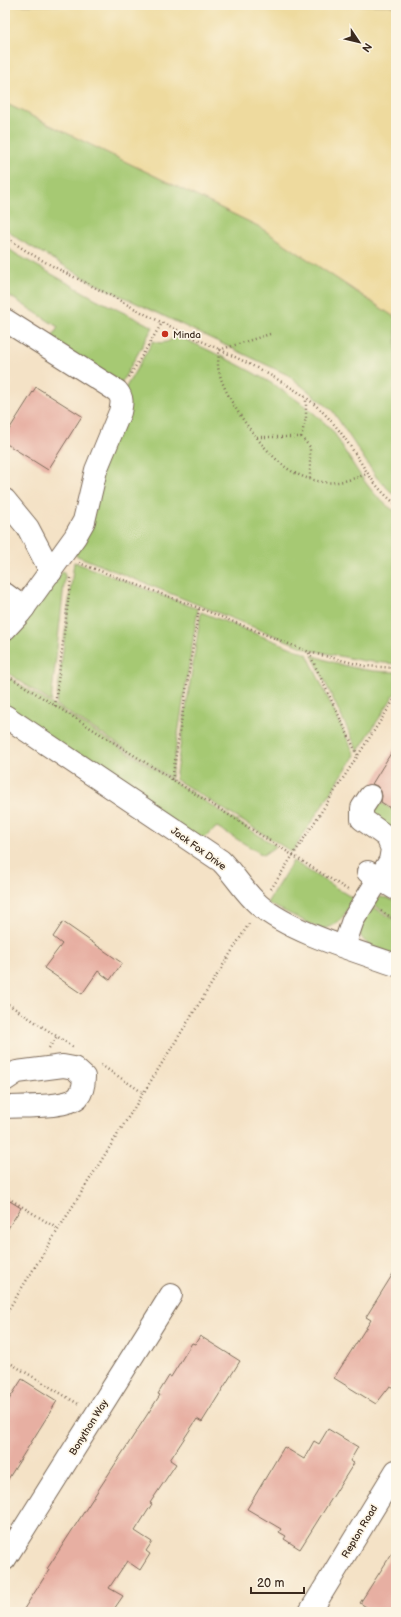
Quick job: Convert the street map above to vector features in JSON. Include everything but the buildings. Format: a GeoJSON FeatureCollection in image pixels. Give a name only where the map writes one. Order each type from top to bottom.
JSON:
{"type":"FeatureCollection","features":[{"type":"Feature","properties":{"kind":"street"},"geometry":{"type":"LineString","coordinates":[[5,320],[118,393],[122,402],[120,412],[96,470],[84,521],[62,563],[5,629]]}},
{"type":"Feature","properties":{"kind":"street"},"geometry":{"type":"LineString","coordinates":[[5,500],[28,528],[62,563]]}},
{"type":"Feature","properties":{"kind":"street"},"geometry":{"type":"LineString","coordinates":[[5,594],[24,608]]}},
{"type":"Feature","properties":{"kind":"street","name":"Jack Fox Drive"},"geometry":{"type":"LineString","coordinates":[[5,716],[221,861],[232,872],[248,894],[260,906],[289,924],[396,965]]}},
{"type":"Feature","properties":{"kind":"street"},"geometry":{"type":"LineString","coordinates":[[344,946],[353,920],[365,900],[381,880],[390,861],[392,849],[387,837],[362,819],[362,808],[370,796]]}},
{"type":"Feature","properties":{"kind":"street"},"geometry":{"type":"LineString","coordinates":[[5,1080],[17,1072],[63,1066],[74,1068],[84,1077],[83,1089],[77,1098],[64,1103],[5,1107]]}},
{"type":"Feature","properties":{"kind":"street","name":"Bonython Way"},"geometry":{"type":"LineString","coordinates":[[5,1559],[11,1537],[96,1415],[172,1295]]}},
{"type":"Feature","properties":{"kind":"street","name":"Repton Road"},"geometry":{"type":"LineString","coordinates":[[310,1612],[396,1472]]}},
{"type":"Feature","properties":{"kind":"path"},"geometry":{"type":"LineString","coordinates":[[5,236],[62,271],[162,323],[266,372],[306,397],[338,429],[367,474],[382,494],[396,504]]}},
{"type":"Feature","properties":{"kind":"path"},"geometry":{"type":"LineString","coordinates":[[118,393],[162,323]]}},
{"type":"Feature","properties":{"kind":"path"},"geometry":{"type":"LineString","coordinates":[[220,350],[270,334]]}},
{"type":"Feature","properties":{"kind":"path"},"geometry":{"type":"LineString","coordinates":[[220,350],[218,366],[225,388],[241,417],[256,437],[284,466],[310,479],[323,482],[345,482],[367,474]]}},
{"type":"Feature","properties":{"kind":"path"},"geometry":{"type":"LineString","coordinates":[[301,437],[306,418],[306,397]]}},
{"type":"Feature","properties":{"kind":"path"},"geometry":{"type":"LineString","coordinates":[[256,437],[301,437],[310,447],[310,479]]}},
{"type":"Feature","properties":{"kind":"path"},"geometry":{"type":"LineString","coordinates":[[55,706],[62,563],[199,608],[308,652],[366,666],[396,668]]}},
{"type":"Feature","properties":{"kind":"path"},"geometry":{"type":"LineString","coordinates":[[172,780],[199,608]]}},
{"type":"Feature","properties":{"kind":"path"},"geometry":{"type":"LineString","coordinates":[[308,652],[358,756]]}},
{"type":"Feature","properties":{"kind":"path"},"geometry":{"type":"LineString","coordinates":[[5,674],[396,920]]}},
{"type":"Feature","properties":{"kind":"path"},"geometry":{"type":"LineString","coordinates":[[5,1315],[260,906],[396,697]]}},
{"type":"Feature","properties":{"kind":"path"},"geometry":{"type":"LineString","coordinates":[[5,1196],[58,1229]]}},
{"type":"Feature","properties":{"kind":"path"},"geometry":{"type":"LineString","coordinates":[[5,1360],[96,1415]]}},
{"type":"Feature","properties":{"kind":"green space"},"geometry":{"type":"Polygon","coordinates":[[[5,103],[258,226],[396,318],[396,497],[377,478],[332,410],[288,375],[92,282],[18,239],[5,228],[5,103]]]}},
{"type":"Feature","properties":{"kind":"green space"},"geometry":{"type":"Polygon","coordinates":[[[5,246],[16,254],[96,299],[153,327],[120,385],[50,341],[58,327],[5,293],[5,246]]]}},
{"type":"Feature","properties":{"kind":"green space"},"geometry":{"type":"Polygon","coordinates":[[[176,335],[237,364],[295,398],[329,427],[373,492],[387,506],[396,512],[396,664],[364,661],[310,650],[75,555],[126,387],[153,341],[160,343],[166,342],[176,335]]]}},
{"type":"Feature","properties":{"kind":"green space"},"geometry":{"type":"Polygon","coordinates":[[[74,562],[198,609],[171,778],[56,705],[74,562]]]}},
{"type":"Feature","properties":{"kind":"green space"},"geometry":{"type":"Polygon","coordinates":[[[63,571],[65,576],[51,702],[5,671],[5,644],[63,571]]]}},
{"type":"Feature","properties":{"kind":"green space"},"geometry":{"type":"Polygon","coordinates":[[[201,612],[307,654],[355,755],[292,852],[175,779],[201,612]]]}},
{"type":"Feature","properties":{"kind":"green space"},"geometry":{"type":"Polygon","coordinates":[[[312,655],[353,668],[396,672],[396,692],[358,751],[312,655]]]}},
{"type":"Feature","properties":{"kind":"green space"},"geometry":{"type":"Polygon","coordinates":[[[5,675],[276,846],[263,855],[217,827],[201,840],[5,712],[5,675]]]}},
{"type":"Feature","properties":{"kind":"green space"},"geometry":{"type":"Polygon","coordinates":[[[380,802],[396,812],[396,835],[372,816],[380,802]]]}},
{"type":"Feature","properties":{"kind":"green space"},"geometry":{"type":"Polygon","coordinates":[[[293,861],[354,899],[341,919],[333,926],[321,929],[267,903],[293,861]]]}},
{"type":"Feature","properties":{"kind":"green space"},"geometry":{"type":"Polygon","coordinates":[[[380,897],[396,902],[396,919],[371,903],[380,897]]]}},
{"type":"Feature","properties":{"kind":"green space"},"geometry":{"type":"Polygon","coordinates":[[[370,905],[396,921],[396,956],[370,945],[359,933],[370,905]]]}},
{"type":"Feature","properties":{"kind":"sand"},"geometry":{"type":"Polygon","coordinates":[[[5,5],[390,5],[396,8],[396,318],[258,226],[5,103],[5,5]]]}},
{"type":"Feature","properties":{"kind":"place","name":"Minda"},"geometry":{"type":"Point","coordinates":[165,334]}}]}
